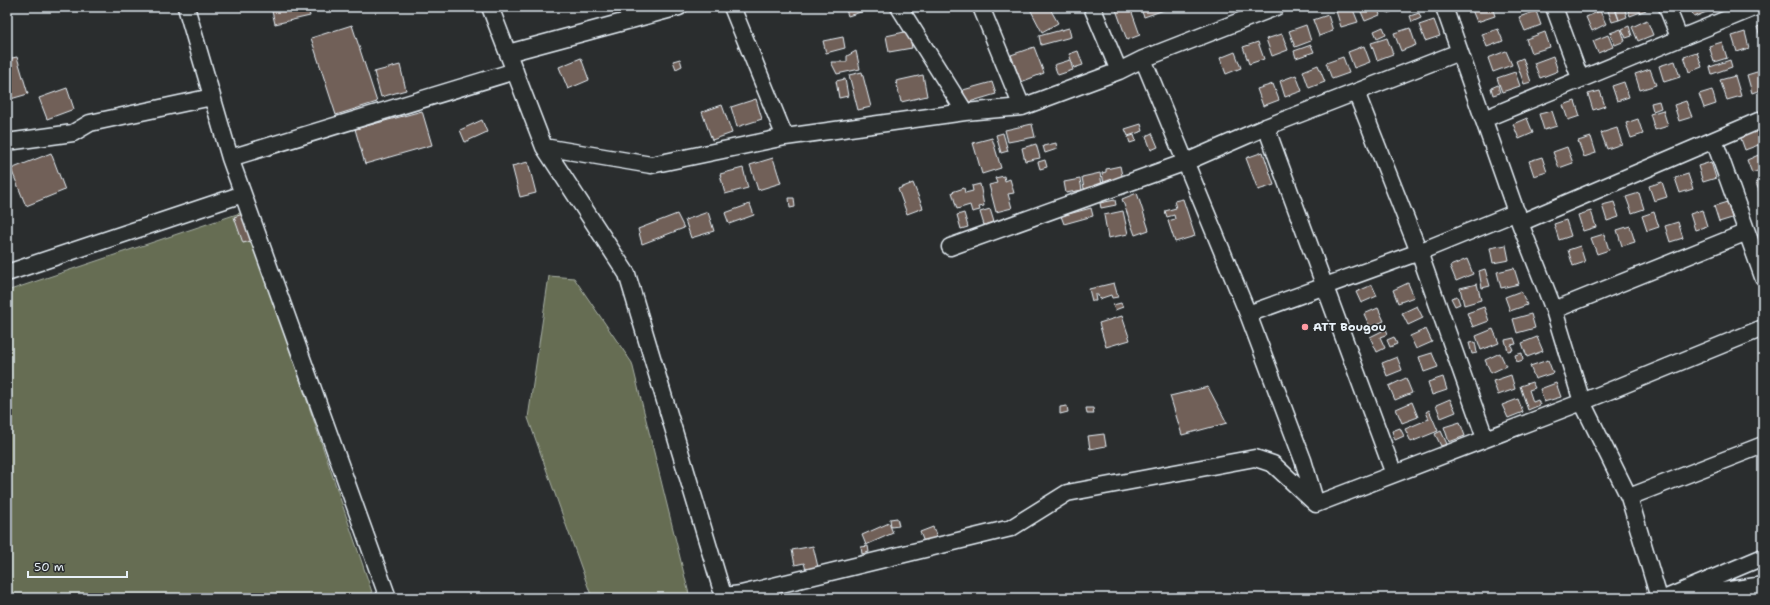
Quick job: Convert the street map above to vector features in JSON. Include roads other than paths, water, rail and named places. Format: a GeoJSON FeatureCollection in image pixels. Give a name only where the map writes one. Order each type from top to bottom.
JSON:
{"type":"FeatureCollection","features":[{"type":"Feature","properties":{"kind":"street"},"geometry":{"type":"LineString","coordinates":[[186,7],[230,158],[388,598]]}},
{"type":"Feature","properties":{"kind":"street"},"geometry":{"type":"LineString","coordinates":[[490,7],[544,147],[627,274],[724,597],[1011,528],[1067,493],[1255,458],[1273,464],[1316,504]]}},
{"type":"Feature","properties":{"kind":"street"},"geometry":{"type":"LineString","coordinates":[[508,53],[679,7]]}},
{"type":"Feature","properties":{"kind":"street"},"geometry":{"type":"LineString","coordinates":[[732,7],[784,137]]}},
{"type":"Feature","properties":{"kind":"street"},"geometry":{"type":"LineString","coordinates":[[899,7],[965,112]]}},
{"type":"Feature","properties":{"kind":"street"},"geometry":{"type":"LineString","coordinates":[[981,7],[1022,107]]}},
{"type":"Feature","properties":{"kind":"street"},"geometry":{"type":"LineString","coordinates":[[1092,7],[1119,71]]}},
{"type":"Feature","properties":{"kind":"street"},"geometry":{"type":"LineString","coordinates":[[544,147],[651,165],[784,137],[965,112],[1022,107],[1119,71],[1143,59],[1276,7]]}},
{"type":"Feature","properties":{"kind":"street"},"geometry":{"type":"LineString","coordinates":[[1444,7],[1518,217],[1554,310],[1582,402],[1629,497],[1659,598]]}},
{"type":"Feature","properties":{"kind":"street"},"geometry":{"type":"LineString","coordinates":[[1554,7],[1580,78]]}},
{"type":"Feature","properties":{"kind":"street"},"geometry":{"type":"LineString","coordinates":[[1667,7],[1679,37]]}},
{"type":"Feature","properties":{"kind":"street"},"geometry":{"type":"LineString","coordinates":[[1484,119],[1679,37],[1756,7]]}},
{"type":"Feature","properties":{"kind":"street"},"geometry":{"type":"LineString","coordinates":[[950,247],[1186,162],[1266,127],[1459,52]]}},
{"type":"Feature","properties":{"kind":"street"},"geometry":{"type":"LineString","coordinates":[[1143,59],[1248,314],[1303,460],[1316,504]]}},
{"type":"Feature","properties":{"kind":"street"},"geometry":{"type":"LineString","coordinates":[[230,158],[515,71]]}},
{"type":"Feature","properties":{"kind":"street"},"geometry":{"type":"LineString","coordinates":[[1356,92],[1419,252],[1485,438]]}},
{"type":"Feature","properties":{"kind":"street"},"geometry":{"type":"LineString","coordinates":[[7,142],[73,133],[90,123],[212,97]]}},
{"type":"Feature","properties":{"kind":"street"},"geometry":{"type":"LineString","coordinates":[[1248,314],[1518,217],[1714,140],[1763,119]]}},
{"type":"Feature","properties":{"kind":"street"},"geometry":{"type":"LineString","coordinates":[[1266,127],[1394,474]]}},
{"type":"Feature","properties":{"kind":"street"},"geometry":{"type":"LineString","coordinates":[[1714,140],[1763,277]]}},
{"type":"Feature","properties":{"kind":"street"},"geometry":{"type":"LineString","coordinates":[[7,273],[243,194]]}},
{"type":"Feature","properties":{"kind":"street"},"geometry":{"type":"LineString","coordinates":[[1554,310],[1747,232]]}},
{"type":"Feature","properties":{"kind":"street"},"geometry":{"type":"LineString","coordinates":[[1316,504],[1582,402],[1763,328]]}},
{"type":"Feature","properties":{"kind":"street"},"geometry":{"type":"LineString","coordinates":[[1629,497],[1763,446]]}},
{"type":"Feature","properties":{"kind":"street"},"geometry":{"type":"LineString","coordinates":[[1666,598],[1763,557]]}},
{"type":"Feature","properties":{"kind":"street"},"geometry":{"type":"LineString","coordinates":[[1678,598],[1763,585]]}},
{"type":"Feature","properties":{"kind":"place","name":"ATT Bougou"},"geometry":{"type":"Point","coordinates":[1305,327]}}]}
